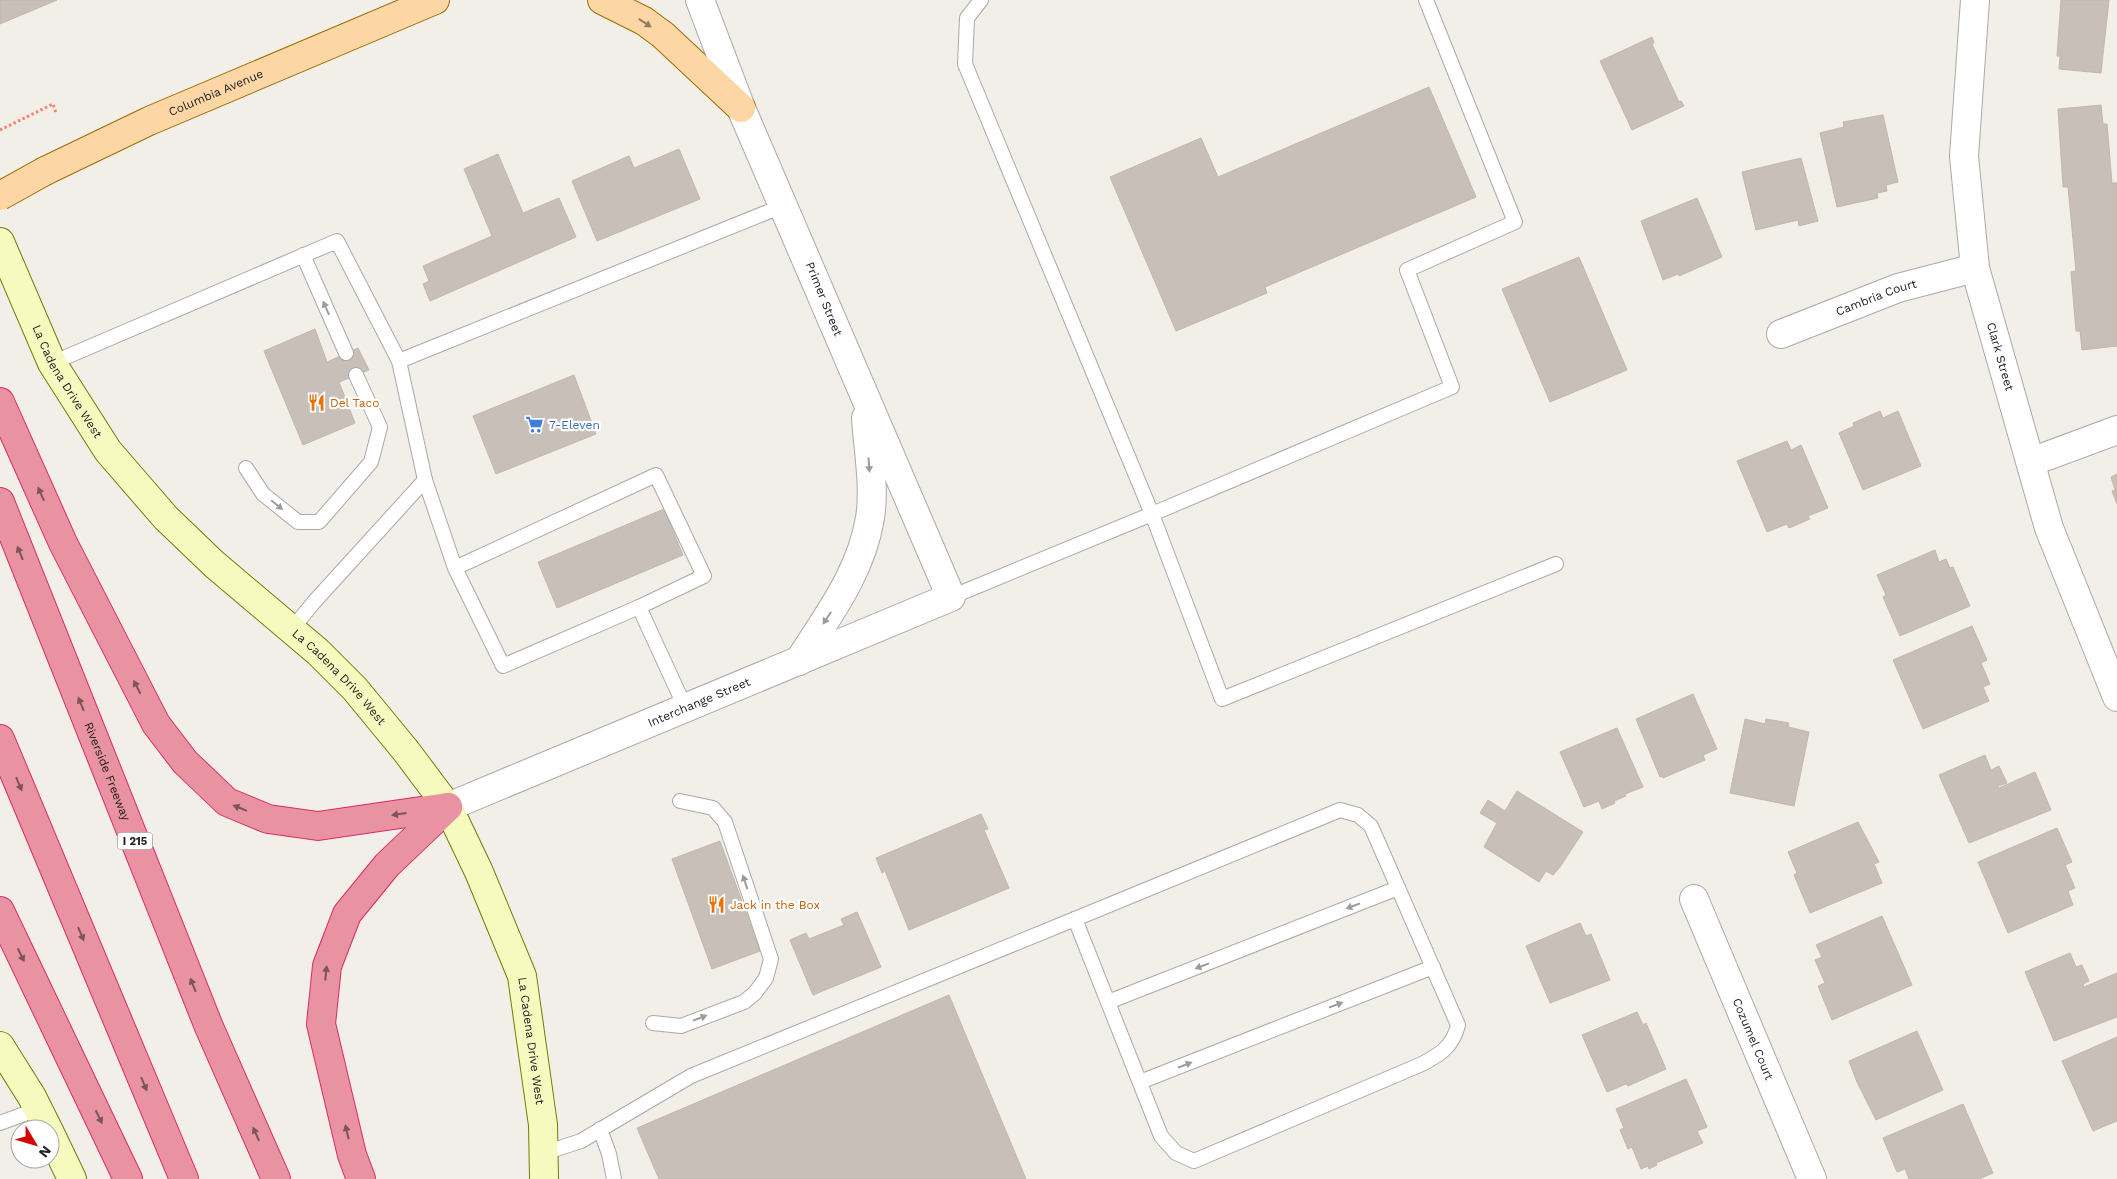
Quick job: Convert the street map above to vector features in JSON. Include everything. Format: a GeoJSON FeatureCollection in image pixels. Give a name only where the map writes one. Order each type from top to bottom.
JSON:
{"type":"FeatureCollection","features":[{"type":"Feature","properties":{"kind":"highway"},"geometry":{"type":"LineString","coordinates":[[0,402],[62,543],[156,724],[185,762],[227,802],[268,819],[318,826],[448,807]]}},
{"type":"Feature","properties":{"kind":"highway","name":"Riverside Freeway"},"geometry":{"type":"LineString","coordinates":[[0,502],[209,1027],[276,1179]]}},
{"type":"Feature","properties":{"kind":"highway"},"geometry":{"type":"LineString","coordinates":[[0,739],[184,1179]]}},
{"type":"Feature","properties":{"kind":"highway"},"geometry":{"type":"LineString","coordinates":[[361,1179],[352,1155],[321,1024],[327,966],[347,914],[386,865],[448,807]]}},
{"type":"Feature","properties":{"kind":"highway"},"geometry":{"type":"LineString","coordinates":[[0,911],[128,1179]]}},
{"type":"Feature","properties":{"kind":"main road","name":"Columbia Avenue"},"geometry":{"type":"LineString","coordinates":[[0,196],[45,170],[149,121],[435,0]]}},
{"type":"Feature","properties":{"kind":"main road"},"geometry":{"type":"LineString","coordinates":[[602,0],[644,21],[663,35],[741,108]]}},
{"type":"Feature","properties":{"kind":"main road","name":"La Cadena Drive West"},"geometry":{"type":"LineString","coordinates":[[0,242],[52,363],[108,451],[166,518],[214,564],[318,652],[355,689],[406,751],[448,807],[479,872],[522,976],[536,1061],[543,1125],[544,1166]]}},
{"type":"Feature","properties":{"kind":"main road"},"geometry":{"type":"LineString","coordinates":[[0,1046],[43,1119]]}},
{"type":"Feature","properties":{"kind":"main road"},"geometry":{"type":"LineString","coordinates":[[60,1154],[72,1179]]}},
{"type":"Feature","properties":{"kind":"street","name":"Primer Street"},"geometry":{"type":"LineString","coordinates":[[700,0],[741,108],[785,205],[865,399],[951,596]]}},
{"type":"Feature","properties":{"kind":"street","name":"Clark Street"},"geometry":{"type":"LineString","coordinates":[[1974,0],[1964,156],[1975,268],[2049,528],[2117,697]]}},
{"type":"Feature","properties":{"kind":"street","name":"Cambria Court"},"geometry":{"type":"LineString","coordinates":[[1780,334],[1898,288],[1975,268]]}},
{"type":"Feature","properties":{"kind":"street"},"geometry":{"type":"LineString","coordinates":[[799,661],[850,581],[862,552],[870,516],[870,477],[865,399]]}},
{"type":"Feature","properties":{"kind":"street"},"geometry":{"type":"LineString","coordinates":[[2031,462],[2117,430]]}},
{"type":"Feature","properties":{"kind":"street","name":"Interchange Street"},"geometry":{"type":"LineString","coordinates":[[448,807],[951,596]]}},
{"type":"Feature","properties":{"kind":"street","name":"Cozumel Court"},"geometry":{"type":"LineString","coordinates":[[1694,899],[1812,1179]]}},
{"type":"Feature","properties":{"kind":"lane"},"geometry":{"type":"LineString","coordinates":[[982,0],[967,18],[965,64],[1152,514],[1222,699],[1556,564]]}},
{"type":"Feature","properties":{"kind":"lane"},"geometry":{"type":"LineString","coordinates":[[951,596],[1152,514],[1452,387],[1407,270],[1514,222],[1426,0]]}},
{"type":"Feature","properties":{"kind":"lane"},"geometry":{"type":"LineString","coordinates":[[399,361],[785,205]]}},
{"type":"Feature","properties":{"kind":"lane"},"geometry":{"type":"LineString","coordinates":[[52,363],[337,240],[399,361],[425,480],[455,568],[502,666],[639,608],[704,576],[656,475],[455,568]]}},
{"type":"Feature","properties":{"kind":"lane"},"geometry":{"type":"LineString","coordinates":[[303,255],[346,353]]}},
{"type":"Feature","properties":{"kind":"lane"},"geometry":{"type":"LineString","coordinates":[[246,468],[263,494],[298,522],[319,522],[371,462],[380,427],[356,376]]}},
{"type":"Feature","properties":{"kind":"lane"},"geometry":{"type":"LineString","coordinates":[[292,629],[314,602],[425,480]]}},
{"type":"Feature","properties":{"kind":"lane"},"geometry":{"type":"LineString","coordinates":[[639,608],[685,708]]}},
{"type":"Feature","properties":{"kind":"lane"},"geometry":{"type":"LineString","coordinates":[[653,1024],[682,1026],[744,1002],[755,993],[766,978],[771,959],[725,822],[713,808],[680,801]]}},
{"type":"Feature","properties":{"kind":"lane"},"geometry":{"type":"LineString","coordinates":[[544,1166],[600,1129],[691,1076],[1340,810],[1358,815],[1371,826],[1458,1025],[1455,1039],[1441,1054],[1194,1161],[1176,1153],[1161,1136],[1075,919]]}},
{"type":"Feature","properties":{"kind":"lane"},"geometry":{"type":"LineString","coordinates":[[1108,1002],[1398,888]]}},
{"type":"Feature","properties":{"kind":"lane"},"geometry":{"type":"LineString","coordinates":[[1140,1082],[1433,967]]}},
{"type":"Feature","properties":{"kind":"lane"},"geometry":{"type":"LineString","coordinates":[[600,1129],[609,1154],[614,1179]]}},
{"type":"Feature","properties":{"kind":"path"},"geometry":{"type":"LineString","coordinates":[[0,130],[52,104],[56,113]]}},
{"type":"Feature","properties":{"kind":"building"},"geometry":{"type":"Polygon","coordinates":[[[0,0],[57,0],[0,24],[0,0]]]}},
{"type":"Feature","properties":{"kind":"building"},"geometry":{"type":"Polygon","coordinates":[[[2061,0],[2109,0],[2101,73],[2059,69],[2060,56],[2057,56],[2061,0]]]}},
{"type":"Feature","properties":{"kind":"building"},"geometry":{"type":"Polygon","coordinates":[[[1652,37],[1654,43],[1652,44],[1679,102],[1681,101],[1684,106],[1632,130],[1600,61],[1652,37]]]}},
{"type":"Feature","properties":{"kind":"building"},"geometry":{"type":"Polygon","coordinates":[[[1429,87],[1476,197],[1265,287],[1267,293],[1176,331],[1110,177],[1201,138],[1218,177],[1429,87]]]}},
{"type":"Feature","properties":{"kind":"building"},"geometry":{"type":"Polygon","coordinates":[[[2101,105],[2103,124],[2107,124],[2112,183],[2117,183],[2117,346],[2082,350],[2080,331],[2076,331],[2071,272],[2076,271],[2068,187],[2063,187],[2058,109],[2101,105]]]}},
{"type":"Feature","properties":{"kind":"building"},"geometry":{"type":"Polygon","coordinates":[[[1883,115],[1898,182],[1886,185],[1887,191],[1877,193],[1878,198],[1837,207],[1820,133],[1844,127],[1843,122],[1883,115]]]}},
{"type":"Feature","properties":{"kind":"building"},"geometry":{"type":"Polygon","coordinates":[[[679,149],[700,199],[597,241],[572,181],[629,156],[634,168],[679,149]]]}},
{"type":"Feature","properties":{"kind":"building"},"geometry":{"type":"Polygon","coordinates":[[[498,154],[523,213],[559,198],[576,237],[430,301],[423,284],[429,281],[423,266],[492,236],[464,169],[498,154]]]}},
{"type":"Feature","properties":{"kind":"building"},"geometry":{"type":"Polygon","coordinates":[[[1801,158],[1818,221],[1799,226],[1798,220],[1756,230],[1742,172],[1801,158]]]}},
{"type":"Feature","properties":{"kind":"building"},"geometry":{"type":"Polygon","coordinates":[[[1697,198],[1722,257],[1679,276],[1678,274],[1663,280],[1641,221],[1697,198]]]}},
{"type":"Feature","properties":{"kind":"building"},"geometry":{"type":"Polygon","coordinates":[[[1579,257],[1627,370],[1550,402],[1502,289],[1579,257]]]}},
{"type":"Feature","properties":{"kind":"building","name":"Del Taco"},"geometry":{"type":"Polygon","coordinates":[[[315,329],[327,362],[358,348],[369,370],[339,382],[355,423],[303,445],[264,351],[315,329]]]}},
{"type":"Feature","properties":{"kind":"building","name":"7-Eleven"},"geometry":{"type":"Polygon","coordinates":[[[574,375],[596,434],[496,474],[473,416],[574,375]]]}},
{"type":"Feature","properties":{"kind":"building"},"geometry":{"type":"Polygon","coordinates":[[[1880,411],[1883,418],[1898,411],[1921,466],[1863,490],[1839,433],[1854,426],[1853,423],[1880,411]]]}},
{"type":"Feature","properties":{"kind":"building"},"geometry":{"type":"Polygon","coordinates":[[[1787,441],[1791,450],[1801,445],[1828,508],[1808,516],[1810,519],[1789,528],[1787,524],[1767,532],[1737,461],[1787,441]]]}},
{"type":"Feature","properties":{"kind":"building"},"geometry":{"type":"Polygon","coordinates":[[[2117,474],[2117,504],[2112,491],[2115,490],[2111,477],[2117,474]]]}},
{"type":"Feature","properties":{"kind":"building"},"geometry":{"type":"Polygon","coordinates":[[[664,509],[683,555],[557,608],[538,562],[664,509]]]}},
{"type":"Feature","properties":{"kind":"building"},"geometry":{"type":"Polygon","coordinates":[[[1935,550],[1939,562],[1946,559],[1950,568],[1953,567],[1970,606],[1900,636],[1883,597],[1886,595],[1877,575],[1935,550]]]}},
{"type":"Feature","properties":{"kind":"building"},"geometry":{"type":"Polygon","coordinates":[[[1972,626],[1987,660],[1981,663],[1990,684],[1983,687],[1989,701],[1923,729],[1893,660],[1972,626]]]}},
{"type":"Feature","properties":{"kind":"building"},"geometry":{"type":"Polygon","coordinates":[[[1693,694],[1717,749],[1703,755],[1705,760],[1663,778],[1662,776],[1660,777],[1636,719],[1693,694]]]}},
{"type":"Feature","properties":{"kind":"building"},"geometry":{"type":"Polygon","coordinates":[[[1745,719],[1765,724],[1766,719],[1789,723],[1788,727],[1809,732],[1794,806],[1730,793],[1745,719]]]}},
{"type":"Feature","properties":{"kind":"building"},"geometry":{"type":"Polygon","coordinates":[[[1617,728],[1643,787],[1625,794],[1626,796],[1602,809],[1599,801],[1584,807],[1560,752],[1617,728]]]}},
{"type":"Feature","properties":{"kind":"building"},"geometry":{"type":"Polygon","coordinates":[[[1985,755],[1991,770],[1999,766],[2007,783],[1998,786],[1999,788],[2035,772],[2051,810],[1969,843],[1939,775],[1985,755]]]}},
{"type":"Feature","properties":{"kind":"building"},"geometry":{"type":"Polygon","coordinates":[[[1517,791],[1583,832],[1553,875],[1546,871],[1539,882],[1484,847],[1497,823],[1480,813],[1488,800],[1505,811],[1517,791]]]}},
{"type":"Feature","properties":{"kind":"building"},"geometry":{"type":"Polygon","coordinates":[[[981,814],[988,829],[984,830],[1009,888],[909,930],[885,871],[882,873],[876,858],[981,814]]]}},
{"type":"Feature","properties":{"kind":"building"},"geometry":{"type":"Polygon","coordinates":[[[1858,822],[1879,862],[1874,864],[1882,883],[1810,913],[1794,875],[1797,873],[1788,852],[1858,822]]]}},
{"type":"Feature","properties":{"kind":"building"},"geometry":{"type":"Polygon","coordinates":[[[2057,828],[2072,862],[2065,865],[2075,888],[2068,891],[2073,905],[2008,933],[1978,862],[2057,828]]]}},
{"type":"Feature","properties":{"kind":"building","name":"Jack in the Box"},"geometry":{"type":"Polygon","coordinates":[[[720,841],[760,951],[712,969],[672,859],[720,841]]]}},
{"type":"Feature","properties":{"kind":"building"},"geometry":{"type":"Polygon","coordinates":[[[857,912],[881,967],[813,995],[790,940],[806,933],[809,939],[844,925],[841,919],[857,912]]]}},
{"type":"Feature","properties":{"kind":"building"},"geometry":{"type":"Polygon","coordinates":[[[1882,916],[1912,985],[1832,1020],[1818,986],[1825,983],[1815,960],[1822,957],[1816,945],[1882,916]]]}},
{"type":"Feature","properties":{"kind":"building"},"geometry":{"type":"Polygon","coordinates":[[[1580,923],[1586,936],[1591,934],[1610,980],[1550,1003],[1526,946],[1580,923]]]}},
{"type":"Feature","properties":{"kind":"building"},"geometry":{"type":"Polygon","coordinates":[[[2070,953],[2076,967],[2082,965],[2089,981],[2083,984],[2084,987],[2117,973],[2117,1017],[2054,1041],[2025,972],[2070,953]]]}},
{"type":"Feature","properties":{"kind":"building"},"geometry":{"type":"Polygon","coordinates":[[[949,995],[1026,1179],[659,1179],[637,1128],[949,995]]]}},
{"type":"Feature","properties":{"kind":"building"},"geometry":{"type":"Polygon","coordinates":[[[1637,1012],[1643,1025],[1646,1023],[1666,1069],[1628,1086],[1626,1084],[1607,1092],[1582,1035],[1637,1012]]]}},
{"type":"Feature","properties":{"kind":"building"},"geometry":{"type":"Polygon","coordinates":[[[1917,1031],[1943,1090],[1876,1120],[1849,1061],[1917,1031]]]}},
{"type":"Feature","properties":{"kind":"building"},"geometry":{"type":"Polygon","coordinates":[[[2117,1037],[2117,1121],[2093,1131],[2062,1061],[2117,1037]]]}},
{"type":"Feature","properties":{"kind":"building"},"geometry":{"type":"Polygon","coordinates":[[[1686,1079],[1707,1127],[1697,1131],[1703,1143],[1656,1163],[1657,1165],[1649,1169],[1648,1166],[1641,1169],[1632,1147],[1628,1149],[1620,1130],[1624,1128],[1616,1109],[1686,1079]]]}},
{"type":"Feature","properties":{"kind":"building"},"geometry":{"type":"Polygon","coordinates":[[[1963,1104],[1993,1173],[1979,1179],[1909,1179],[1905,1169],[1897,1172],[1883,1138],[1963,1104]]]}},
{"type":"Feature","properties":{"kind":"place","name":"Del Taco"},"geometry":{"type":"Point","coordinates":[316,403]}},
{"type":"Feature","properties":{"kind":"place","name":"7-Eleven"},"geometry":{"type":"Point","coordinates":[535,425]}},
{"type":"Feature","properties":{"kind":"place","name":"Jack in the Box"},"geometry":{"type":"Point","coordinates":[716,905]}}]}
